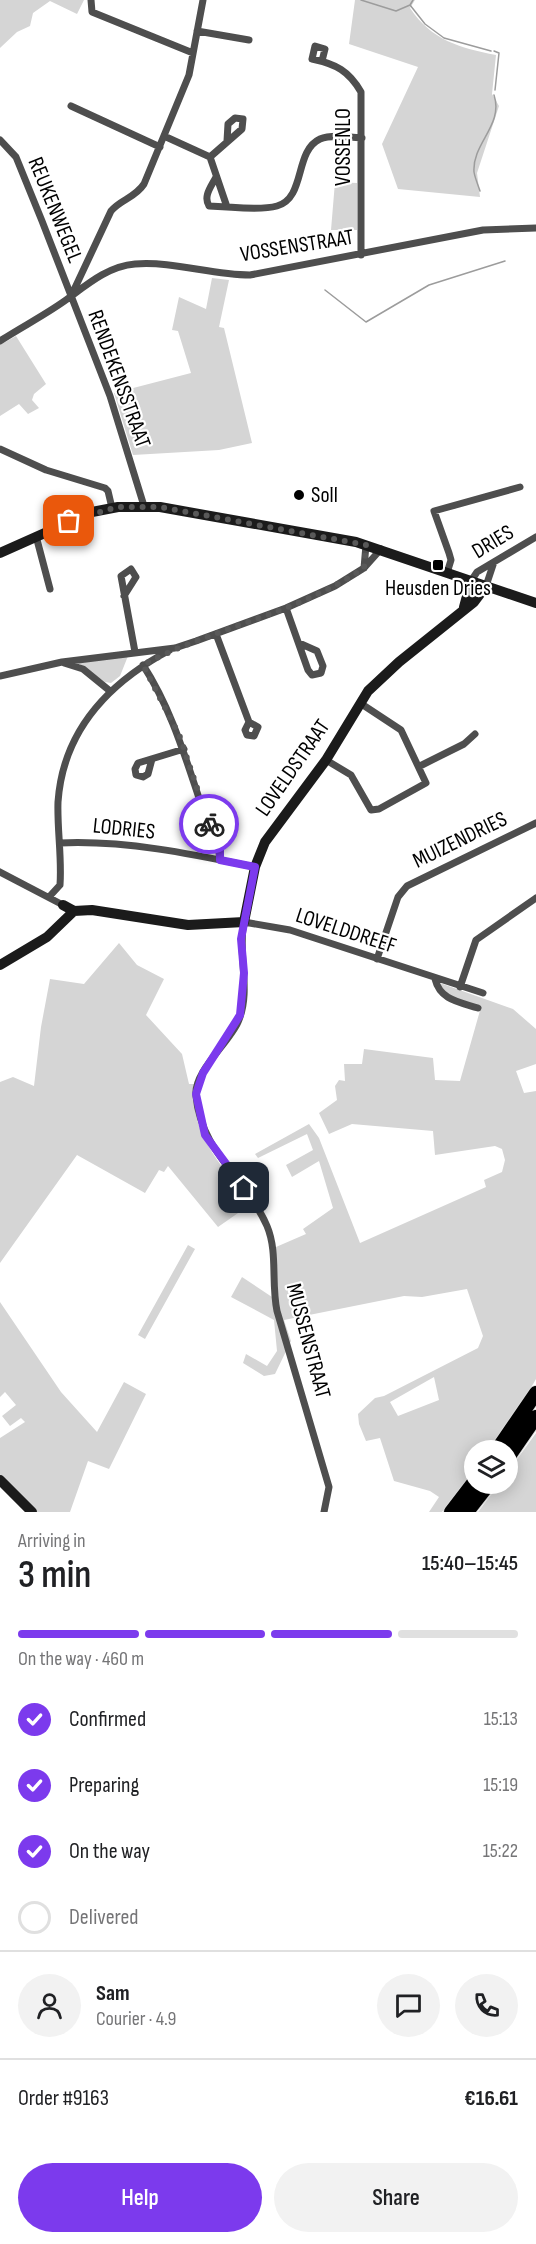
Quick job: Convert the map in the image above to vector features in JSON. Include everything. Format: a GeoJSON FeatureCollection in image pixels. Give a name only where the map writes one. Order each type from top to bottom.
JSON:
{"type":"FeatureCollection","features":[{"type":"Feature","properties":{"kind":"highway"},"geometry":{"type":"LineString","coordinates":[[504,1440],[536,1393]]}},
{"type":"Feature","properties":{"kind":"highway"},"geometry":{"type":"LineString","coordinates":[[518,1443],[536,1417]]}},
{"type":"Feature","properties":{"kind":"highway"},"geometry":{"type":"LineString","coordinates":[[451,1512],[465,1494]]}},
{"type":"Feature","properties":{"kind":"highway"},"geometry":{"type":"LineString","coordinates":[[467,1512],[481,1494]]}},
{"type":"Feature","properties":{"kind":"street"},"geometry":{"type":"LineString","coordinates":[[91,0],[92,12],[193,53]]}},
{"type":"Feature","properties":{"kind":"street","name":"RENDEKENSSTRAAT"},"geometry":{"type":"LineString","coordinates":[[144,506],[110,396],[70,297],[111,211],[140,191],[160,147],[189,75],[203,0]]}},
{"type":"Feature","properties":{"kind":"street"},"geometry":{"type":"LineString","coordinates":[[196,32],[249,39]]}},
{"type":"Feature","properties":{"kind":"street","name":"VOSSENLO"},"geometry":{"type":"LineString","coordinates":[[322,61],[338,65],[347,72],[361,93],[361,255]]}},
{"type":"Feature","properties":{"kind":"street"},"geometry":{"type":"LineString","coordinates":[[71,106],[160,147]]}},
{"type":"Feature","properties":{"kind":"street"},"geometry":{"type":"LineString","coordinates":[[164,136],[210,157],[226,207]]}},
{"type":"Feature","properties":{"kind":"street"},"geometry":{"type":"LineString","coordinates":[[216,177],[206,195],[206,202],[209,206],[215,208],[275,206],[284,203],[291,196],[307,152],[315,142],[327,137],[362,138]]}},
{"type":"Feature","properties":{"kind":"street","name":"REUKENWEGEL"},"geometry":{"type":"LineString","coordinates":[[0,140],[16,157],[20,165],[70,297]]}},
{"type":"Feature","properties":{"kind":"street"},"geometry":{"type":"LineString","coordinates":[[210,157],[227,141]]}},
{"type":"Feature","properties":{"kind":"street","name":"VOSSENSTRAAT"},"geometry":{"type":"LineString","coordinates":[[0,341],[102,274],[134,264],[171,265],[216,273],[250,275],[499,228],[536,228]]}},
{"type":"Feature","properties":{"kind":"street"},"geometry":{"type":"LineString","coordinates":[[0,449],[57,474],[100,486],[108,492],[111,506]]}},
{"type":"Feature","properties":{"kind":"street"},"geometry":{"type":"LineString","coordinates":[[447,573],[451,560],[434,511],[520,487]]}},
{"type":"Feature","properties":{"kind":"street"},"geometry":{"type":"LineString","coordinates":[[0,553],[80,516],[111,506],[144,506],[198,513],[366,545],[536,603]]}},
{"type":"Feature","properties":{"kind":"street"},"geometry":{"type":"LineString","coordinates":[[36,536],[50,589]]}},
{"type":"Feature","properties":{"kind":"street","name":"DRIES"},"geometry":{"type":"LineString","coordinates":[[471,581],[477,572],[536,537]]}},
{"type":"Feature","properties":{"kind":"street"},"geometry":{"type":"LineString","coordinates":[[364,568],[366,545]]}},
{"type":"Feature","properties":{"kind":"street"},"geometry":{"type":"LineString","coordinates":[[49,897],[60,885],[58,802],[69,754],[87,719],[110,691],[143,665],[175,648],[286,608],[335,586],[364,568],[381,549]]}},
{"type":"Feature","properties":{"kind":"street"},"geometry":{"type":"LineString","coordinates":[[486,586],[494,562]]}},
{"type":"Feature","properties":{"kind":"street"},"geometry":{"type":"LineString","coordinates":[[464,607],[471,581]]}},
{"type":"Feature","properties":{"kind":"street","name":"LOVELDSTRAAT"},"geometry":{"type":"LineString","coordinates":[[244,922],[255,867],[265,842],[326,760],[360,703],[379,680],[464,607],[474,602],[486,586]]}},
{"type":"Feature","properties":{"kind":"street"},"geometry":{"type":"LineString","coordinates":[[124,596],[135,652]]}},
{"type":"Feature","properties":{"kind":"street"},"geometry":{"type":"LineString","coordinates":[[286,608],[299,643],[312,675],[321,673],[323,666],[317,651],[299,643]]}},
{"type":"Feature","properties":{"kind":"street"},"geometry":{"type":"LineString","coordinates":[[216,633],[249,722]]}},
{"type":"Feature","properties":{"kind":"street"},"geometry":{"type":"LineString","coordinates":[[0,676],[62,662],[175,648]]}},
{"type":"Feature","properties":{"kind":"street"},"geometry":{"type":"LineString","coordinates":[[62,662],[83,669],[110,691]]}},
{"type":"Feature","properties":{"kind":"street"},"geometry":{"type":"LineString","coordinates":[[143,665],[170,714],[184,749],[202,808],[220,850],[220,860]]}},
{"type":"Feature","properties":{"kind":"street"},"geometry":{"type":"LineString","coordinates":[[326,760],[351,775],[371,810],[379,809],[426,783],[420,766],[397,726],[360,703]]}},
{"type":"Feature","properties":{"kind":"street"},"geometry":{"type":"LineString","coordinates":[[420,766],[464,744],[475,734]]}},
{"type":"Feature","properties":{"kind":"street"},"geometry":{"type":"LineString","coordinates":[[152,759],[184,749]]}},
{"type":"Feature","properties":{"kind":"street","name":"MUIZENDRIES"},"geometry":{"type":"LineString","coordinates":[[377,960],[398,897],[407,886],[536,823]]}},
{"type":"Feature","properties":{"kind":"street","name":"LODRIES"},"geometry":{"type":"LineString","coordinates":[[60,843],[99,842],[255,867]]}},
{"type":"Feature","properties":{"kind":"street"},"geometry":{"type":"LineString","coordinates":[[0,872],[74,911],[92,910],[188,925],[244,922]]}},
{"type":"Feature","properties":{"kind":"street"},"geometry":{"type":"LineString","coordinates":[[460,987],[476,940],[536,898]]}},
{"type":"Feature","properties":{"kind":"street"},"geometry":{"type":"LineString","coordinates":[[0,965],[47,938],[74,911]]}},
{"type":"Feature","properties":{"kind":"street","name":"LOVELDDREEF"},"geometry":{"type":"LineString","coordinates":[[244,922],[290,930],[483,993]]}},
{"type":"Feature","properties":{"kind":"street","name":"MUSSENSTRAAT"},"geometry":{"type":"LineString","coordinates":[[244,922],[241,945],[244,980],[239,1018],[203,1073],[196,1094],[205,1135],[254,1203],[272,1237],[273,1293],[277,1311],[329,1487],[324,1512]]}},
{"type":"Feature","properties":{"kind":"street"},"geometry":{"type":"LineString","coordinates":[[435,979],[438,990],[443,996],[478,1008]]}},
{"type":"Feature","properties":{"kind":"street"},"geometry":{"type":"LineString","coordinates":[[0,1480],[32,1512]]}},
{"type":"Feature","properties":{"kind":"shaded area"},"geometry":{"type":"Polygon","coordinates":[[[0,0],[84,0],[77,14],[50,1],[33,13],[30,26],[17,32],[0,48],[0,0]]]}},
{"type":"Feature","properties":{"kind":"shaded area"},"geometry":{"type":"Polygon","coordinates":[[[355,0],[415,0],[410,8],[427,28],[437,35],[470,49],[496,55],[492,94],[499,106],[477,173],[480,197],[398,189],[382,144],[418,67],[349,44],[355,0]]]}},
{"type":"Feature","properties":{"kind":"shaded area"},"geometry":{"type":"Polygon","coordinates":[[[335,182],[357,183],[357,230],[331,230],[335,182]]]}},
{"type":"Feature","properties":{"kind":"shaded area"},"geometry":{"type":"Polygon","coordinates":[[[212,278],[229,280],[219,327],[224,328],[252,443],[219,450],[133,455],[114,393],[191,373],[178,331],[172,330],[179,297],[206,309],[212,278]]]}},
{"type":"Feature","properties":{"kind":"shaded area"},"geometry":{"type":"Polygon","coordinates":[[[16,336],[46,384],[34,394],[32,400],[39,408],[28,414],[19,404],[0,416],[0,345],[16,336]]]}},
{"type":"Feature","properties":{"kind":"shaded area"},"geometry":{"type":"Polygon","coordinates":[[[128,656],[120,676],[111,683],[105,682],[78,663],[128,656]]]}},
{"type":"Feature","properties":{"kind":"shaded area"},"geometry":{"type":"Polygon","coordinates":[[[119,943],[137,965],[164,979],[146,1015],[182,1054],[189,1084],[194,1084],[194,1102],[202,1134],[219,1163],[251,1204],[218,1227],[168,1166],[164,1172],[159,1170],[145,1193],[77,1155],[0,1263],[0,1082],[13,1077],[34,1086],[41,1027],[50,979],[84,984],[119,943]]]}},
{"type":"Feature","properties":{"kind":"shaded area"},"geometry":{"type":"Polygon","coordinates":[[[440,983],[513,1009],[536,1029],[536,1064],[516,1071],[524,1093],[536,1091],[536,1379],[497,1440],[464,1440],[464,1487],[442,1512],[429,1512],[439,1497],[430,1491],[394,1481],[380,1438],[366,1441],[359,1424],[358,1414],[375,1398],[384,1396],[478,1348],[483,1336],[467,1289],[422,1297],[404,1296],[284,1320],[291,1341],[275,1374],[264,1376],[243,1363],[246,1354],[267,1366],[277,1351],[274,1320],[231,1297],[242,1277],[278,1301],[276,1247],[306,1234],[303,1229],[333,1208],[319,1161],[292,1177],[286,1165],[313,1150],[307,1134],[258,1158],[255,1154],[309,1124],[319,1138],[360,1243],[486,1187],[484,1180],[502,1172],[505,1160],[502,1149],[495,1146],[435,1155],[433,1131],[352,1124],[329,1134],[319,1113],[337,1100],[335,1086],[339,1080],[345,1081],[344,1064],[362,1064],[364,1049],[433,1058],[435,1080],[460,1081],[481,1007],[446,996],[440,983]],[[434,1377],[390,1402],[398,1416],[439,1400],[434,1377]]]}},
{"type":"Feature","properties":{"kind":"shaded area"},"geometry":{"type":"Polygon","coordinates":[[[188,1245],[195,1249],[145,1339],[138,1335],[188,1245]]]}},
{"type":"Feature","properties":{"kind":"shaded area"},"geometry":{"type":"Polygon","coordinates":[[[0,1302],[61,1392],[97,1432],[124,1382],[146,1394],[109,1469],[88,1461],[70,1512],[37,1512],[0,1475],[0,1438],[25,1422],[21,1418],[10,1426],[2,1416],[16,1405],[5,1392],[0,1397],[0,1302]]]}},
{"type":"Feature","properties":{"kind":"shaded area"},"geometry":{"type":"Polygon","coordinates":[[[536,1433],[536,1512],[478,1512],[492,1494],[518,1494],[518,1458],[536,1433]]]}},
{"type":"Feature","properties":{"kind":"waterway"},"geometry":{"type":"LineString","coordinates":[[361,0],[396,11],[410,5],[413,0]]}},
{"type":"Feature","properties":{"kind":"waterway"},"geometry":{"type":"LineString","coordinates":[[410,5],[425,24],[444,38],[491,51]]}},
{"type":"Feature","properties":{"kind":"waterway"},"geometry":{"type":"LineString","coordinates":[[494,51],[499,53],[495,90]]}},
{"type":"Feature","properties":{"kind":"waterway"},"geometry":{"type":"LineString","coordinates":[[480,191],[474,172],[475,162],[495,116],[494,95]]}},
{"type":"Feature","properties":{"kind":"waterway"},"geometry":{"type":"LineString","coordinates":[[325,290],[366,322],[429,285],[505,261]]}},
{"type":"Feature","properties":{"kind":"way so far"},"geometry":{"type":"LineString","coordinates":[[69,521],[92,512],[117,507],[160,507],[366,545],[364,568],[335,586],[286,608],[175,648],[143,665],[180,737],[209,824]]}},
{"type":"Feature","properties":{"kind":"place","name":"Soll"},"geometry":{"type":"Point","coordinates":[299,495]}},
{"type":"Feature","properties":{"kind":"place","name":"Heusden Dries"},"geometry":{"type":"Point","coordinates":[438,565]}},
{"type":"Feature","properties":{"kind":"route"},"geometry":{"type":"LineString","coordinates":[[209,824],[220,850],[220,860],[255,867],[241,939],[244,973],[240,1015],[238,1022],[203,1073],[196,1088],[200,1122],[205,1135],[244,1188]]}}]}
